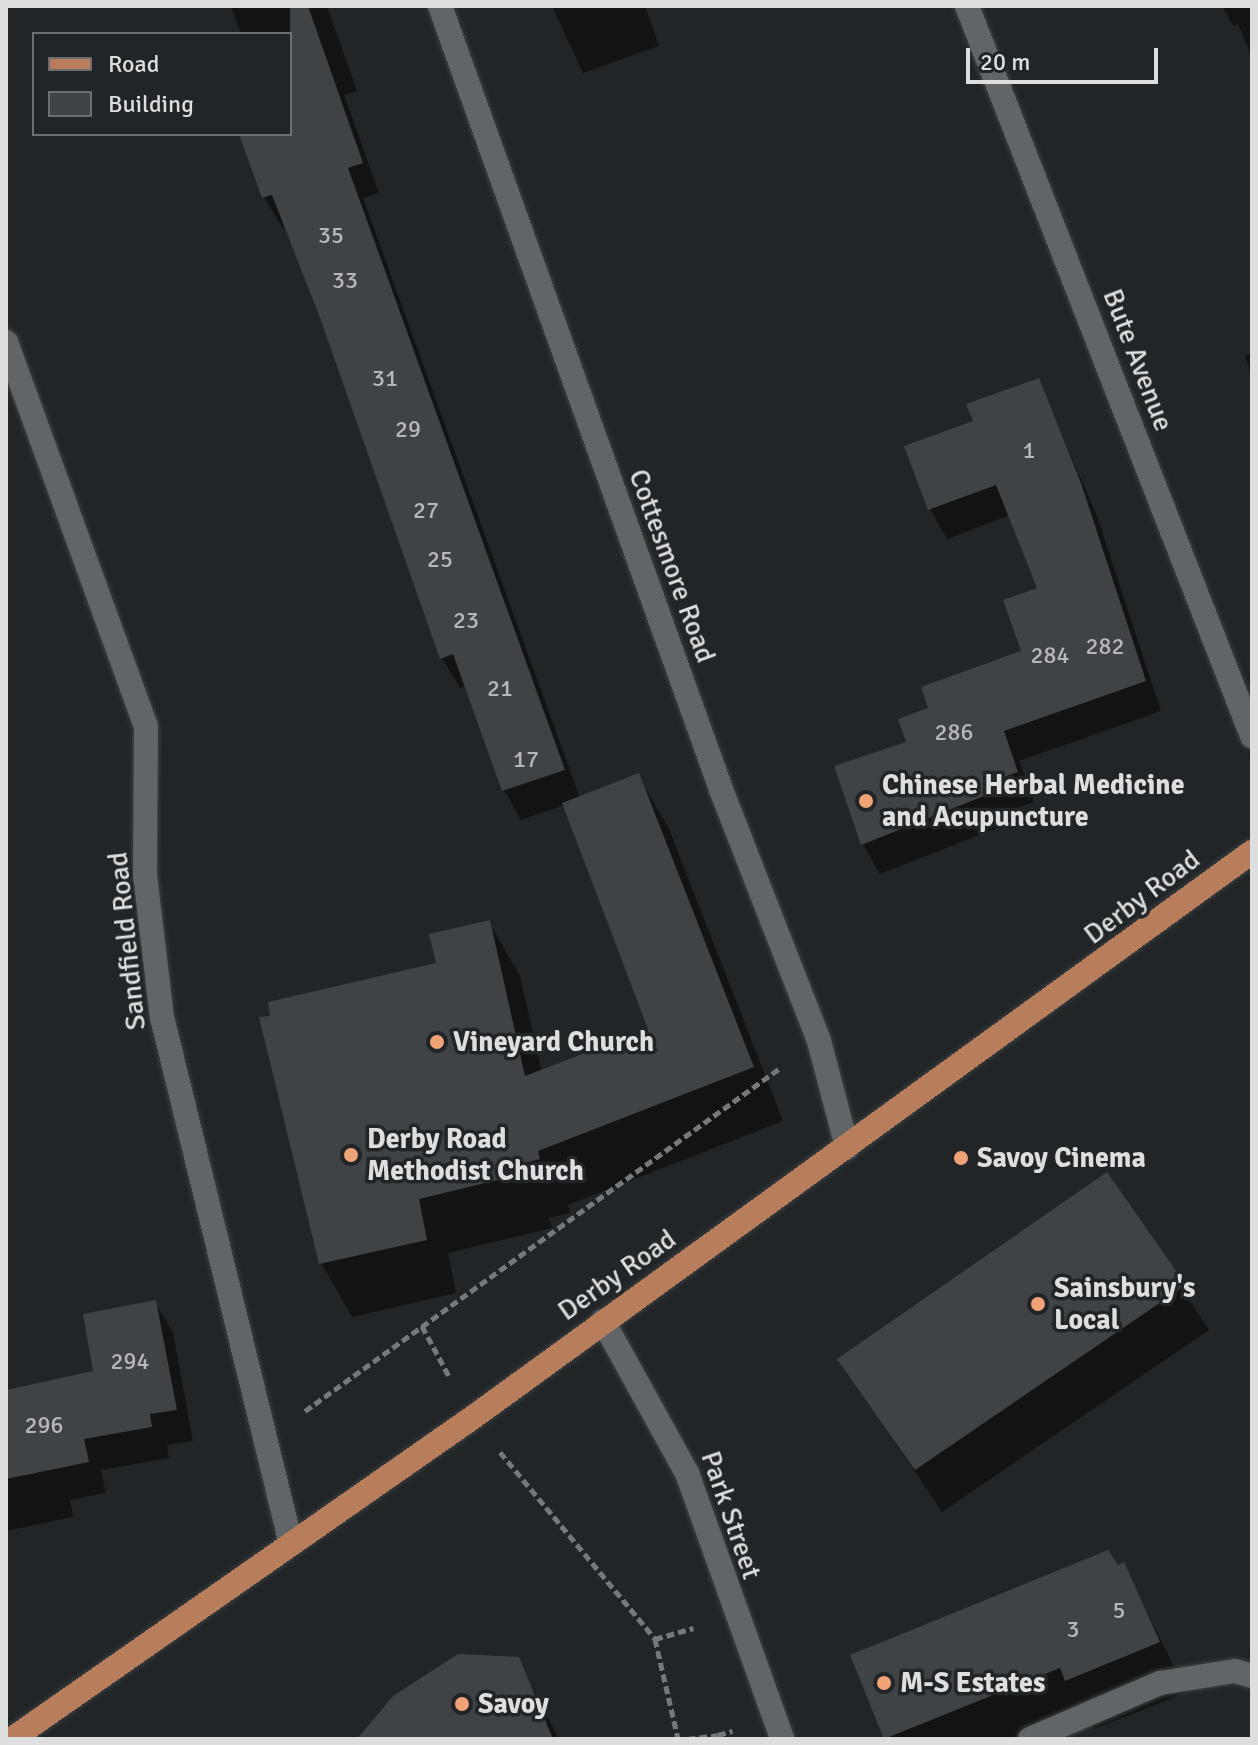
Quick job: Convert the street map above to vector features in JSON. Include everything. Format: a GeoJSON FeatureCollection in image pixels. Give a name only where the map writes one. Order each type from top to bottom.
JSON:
{"type":"FeatureCollection","features":[{"type":"Feature","properties":{"kind":"main road","name":"Derby Road"},"geometry":{"type":"LineString","coordinates":[[12,1739],[472,1418],[1252,852]]}},
{"type":"Feature","properties":{"kind":"street","name":"Cottesmore Road"},"geometry":{"type":"LineString","coordinates":[[440,6],[722,792],[819,1041],[847,1147]]}},
{"type":"Feature","properties":{"kind":"street","name":"Bute Avenue"},"geometry":{"type":"LineString","coordinates":[[967,6],[1249,728]]}},
{"type":"Feature","properties":{"kind":"street","name":"Sandfield Road"},"geometry":{"type":"LineString","coordinates":[[6,342],[146,726],[145,875],[162,1017],[291,1544]]}},
{"type":"Feature","properties":{"kind":"street","name":"Park Street"},"geometry":{"type":"LineString","coordinates":[[603,1321],[687,1473],[735,1616],[782,1739]]}},
{"type":"Feature","properties":{"kind":"street"},"geometry":{"type":"LineString","coordinates":[[1030,1739],[1160,1683],[1235,1671],[1252,1676]]}},
{"type":"Feature","properties":{"kind":"path"},"geometry":{"type":"LineString","coordinates":[[265,1440],[819,1041]]}},
{"type":"Feature","properties":{"kind":"path"},"geometry":{"type":"LineString","coordinates":[[422,1326],[472,1418],[655,1639],[678,1739]]}},
{"type":"Feature","properties":{"kind":"path"},"geometry":{"type":"LineString","coordinates":[[655,1639],[735,1616]]}},
{"type":"Feature","properties":{"kind":"path"},"geometry":{"type":"LineString","coordinates":[[687,1739],[718,1735],[719,1739]]}},
{"type":"Feature","properties":{"kind":"building"},"geometry":{"type":"Polygon","coordinates":[[[290,6],[308,6],[363,163],[348,168],[565,770],[502,791],[453,654],[440,659],[319,315],[272,195],[262,198],[240,136],[292,136],[290,6]]]}},
{"type":"Feature","properties":{"kind":"building"},"geometry":{"type":"Polygon","coordinates":[[[1039,378],[1081,483],[1146,681],[1004,731],[1018,772],[991,782],[994,792],[861,845],[834,766],[906,742],[898,719],[928,708],[921,687],[1021,651],[1003,600],[1037,588],[996,485],[928,510],[904,446],[973,421],[966,404],[1039,378]]]}},
{"type":"Feature","properties":{"kind":"building"},"geometry":{"type":"Polygon","coordinates":[[[639,773],[754,1067],[538,1151],[540,1159],[520,1164],[522,1174],[419,1199],[427,1240],[319,1264],[259,1017],[270,1016],[268,1002],[436,963],[429,934],[490,920],[525,1076],[648,1029],[562,803],[639,773]]]}},
{"type":"Feature","properties":{"kind":"building","name":"Sainsbury's Local"},"geometry":{"type":"Polygon","coordinates":[[[1107,1172],[1186,1285],[915,1470],[837,1359],[1107,1172]]]}},
{"type":"Feature","properties":{"kind":"building"},"geometry":{"type":"Polygon","coordinates":[[[156,1300],[177,1410],[150,1414],[152,1427],[84,1439],[89,1462],[6,1479],[6,1390],[93,1371],[83,1314],[156,1300]]]}},
{"type":"Feature","properties":{"kind":"building"},"geometry":{"type":"Polygon","coordinates":[[[1108,1550],[1118,1565],[1124,1562],[1160,1642],[1065,1681],[1060,1668],[884,1739],[850,1655],[1108,1550]]]}},
{"type":"Feature","properties":{"kind":"building","name":"Savoy"},"geometry":{"type":"Polygon","coordinates":[[[458,1654],[519,1657],[553,1739],[357,1739],[393,1696],[458,1654]]]}},
{"type":"Feature","properties":{"kind":"place","name":"Chinese Herbal Medicine and Acupuncture"},"geometry":{"type":"Point","coordinates":[866,801]}},
{"type":"Feature","properties":{"kind":"place","name":"Vineyard Church"},"geometry":{"type":"Point","coordinates":[437,1042]}},
{"type":"Feature","properties":{"kind":"place","name":"Derby Road Methodist Church"},"geometry":{"type":"Point","coordinates":[351,1155]}},
{"type":"Feature","properties":{"kind":"place","name":"Savoy Cinema"},"geometry":{"type":"Point","coordinates":[961,1158]}},
{"type":"Feature","properties":{"kind":"place","name":"Sainsbury's Local"},"geometry":{"type":"Point","coordinates":[1038,1304]}},
{"type":"Feature","properties":{"kind":"place","name":"M-S Estates"},"geometry":{"type":"Point","coordinates":[884,1683]}},
{"type":"Feature","properties":{"kind":"place","name":"Savoy"},"geometry":{"type":"Point","coordinates":[462,1704]}}]}
